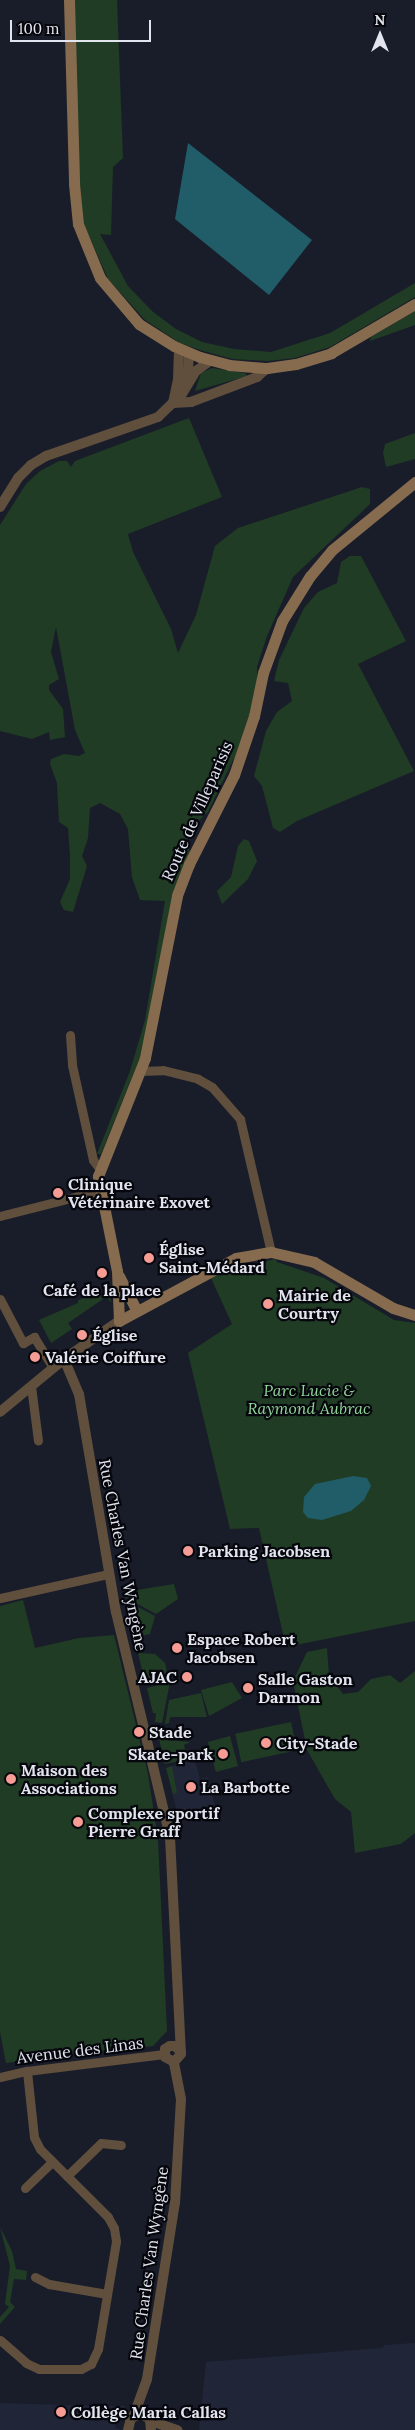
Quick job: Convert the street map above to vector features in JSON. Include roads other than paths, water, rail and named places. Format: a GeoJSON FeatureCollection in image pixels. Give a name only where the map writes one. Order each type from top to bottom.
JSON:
{"type":"FeatureCollection","features":[{"type":"Feature","properties":{"kind":"main road"},"geometry":{"type":"LineString","coordinates":[[69,0],[74,184],[81,234],[94,266],[122,306],[150,332],[184,351],[210,361],[267,368],[296,364],[331,353],[415,304]]}},
{"type":"Feature","properties":{"kind":"main road","name":"Route de Villeparisis"},"geometry":{"type":"LineString","coordinates":[[99,1168],[140,1072],[152,1026],[177,896],[189,864],[234,775],[274,641],[291,605],[310,576],[332,550],[365,520],[415,482]]}},
{"type":"Feature","properties":{"kind":"main road"},"geometry":{"type":"LineString","coordinates":[[99,1168],[99,1191],[117,1271],[120,1321]]}},
{"type":"Feature","properties":{"kind":"main road"},"geometry":{"type":"LineString","coordinates":[[120,1321],[136,1310],[236,1258],[270,1252],[314,1262],[392,1308],[415,1316]]}},
{"type":"Feature","properties":{"kind":"main road"},"geometry":{"type":"LineString","coordinates":[[117,1271],[136,1310]]}},
{"type":"Feature","properties":{"kind":"street"},"geometry":{"type":"LineString","coordinates":[[184,351],[187,383]]}},
{"type":"Feature","properties":{"kind":"street"},"geometry":{"type":"LineString","coordinates":[[173,403],[184,351]]}},
{"type":"Feature","properties":{"kind":"street"},"geometry":{"type":"LineString","coordinates":[[0,507],[18,478],[36,461],[148,421],[173,403],[196,371],[210,361]]}},
{"type":"Feature","properties":{"kind":"street"},"geometry":{"type":"LineString","coordinates":[[173,403],[191,402],[257,377],[267,368]]}},
{"type":"Feature","properties":{"kind":"street"},"geometry":{"type":"LineString","coordinates":[[70,1035],[72,1066],[93,1160],[99,1168]]}},
{"type":"Feature","properties":{"kind":"street"},"geometry":{"type":"LineString","coordinates":[[140,1072],[163,1070],[198,1079],[212,1087],[240,1119],[270,1252]]}},
{"type":"Feature","properties":{"kind":"street"},"geometry":{"type":"LineString","coordinates":[[0,1216],[99,1191]]}},
{"type":"Feature","properties":{"kind":"street"},"geometry":{"type":"LineString","coordinates":[[0,1299],[23,1343],[34,1337],[53,1368]]}},
{"type":"Feature","properties":{"kind":"street"},"geometry":{"type":"LineString","coordinates":[[0,1412],[53,1368],[120,1321]]}},
{"type":"Feature","properties":{"kind":"street","name":"Rue Charles Van Wyngène"},"geometry":{"type":"LineString","coordinates":[[64,1360],[79,1394],[108,1574],[170,1837],[181,2052]]}},
{"type":"Feature","properties":{"kind":"street"},"geometry":{"type":"LineString","coordinates":[[31,1386],[38,1441]]}},
{"type":"Feature","properties":{"kind":"street"},"geometry":{"type":"LineString","coordinates":[[0,1598],[108,1574]]}},
{"type":"Feature","properties":{"kind":"street"},"geometry":{"type":"LineString","coordinates":[[166,2051],[175,2046],[181,2052],[179,2060],[174,2062],[166,2059],[166,2051],[179,2024]]}},
{"type":"Feature","properties":{"kind":"street","name":"Avenue des Linas"},"geometry":{"type":"LineString","coordinates":[[0,2077],[26,2071],[166,2051]]}},
{"type":"Feature","properties":{"kind":"street","name":"Rue Charles Van Wyngène"},"geometry":{"type":"LineString","coordinates":[[128,2430],[128,2421],[134,2415],[146,2379],[177,2181],[181,2099],[174,2062]]}},
{"type":"Feature","properties":{"kind":"street"},"geometry":{"type":"LineString","coordinates":[[0,2340],[26,2363],[38,2369],[87,2367],[96,2356],[116,2241],[114,2228],[52,2162],[34,2137],[26,2071]]}},
{"type":"Feature","properties":{"kind":"street"},"geometry":{"type":"LineString","coordinates":[[67,2176],[101,2143],[121,2145]]}},
{"type":"Feature","properties":{"kind":"street"},"geometry":{"type":"LineString","coordinates":[[25,2188],[52,2162]]}},
{"type":"Feature","properties":{"kind":"street"},"geometry":{"type":"LineString","coordinates":[[35,2277],[49,2284],[108,2294]]}},
{"type":"Feature","properties":{"kind":"street","name":"Rue Charles Van Wyngène"},"geometry":{"type":"LineString","coordinates":[[146,2379],[150,2423]]}},
{"type":"Feature","properties":{"kind":"street"},"geometry":{"type":"LineString","coordinates":[[134,2415],[150,2423],[177,2430]]}},
{"type":"Feature","properties":{"kind":"place","name":"Clinique Vétérinaire Exovet"},"geometry":{"type":"Point","coordinates":[58,1193]}},
{"type":"Feature","properties":{"kind":"place","name":"Église Saint-Médard"},"geometry":{"type":"Point","coordinates":[149,1258]}},
{"type":"Feature","properties":{"kind":"place","name":"Café de la place"},"geometry":{"type":"Point","coordinates":[102,1273]}},
{"type":"Feature","properties":{"kind":"place","name":"Mairie de Courtry"},"geometry":{"type":"Point","coordinates":[268,1304]}},
{"type":"Feature","properties":{"kind":"place","name":"Église"},"geometry":{"type":"Point","coordinates":[82,1335]}},
{"type":"Feature","properties":{"kind":"place","name":"Valérie Coiffure"},"geometry":{"type":"Point","coordinates":[35,1357]}},
{"type":"Feature","properties":{"kind":"place","name":"Parking Jacobsen"},"geometry":{"type":"Point","coordinates":[188,1551]}},
{"type":"Feature","properties":{"kind":"place","name":"Espace Robert Jacobsen"},"geometry":{"type":"Point","coordinates":[177,1648]}},
{"type":"Feature","properties":{"kind":"place","name":"AJAC"},"geometry":{"type":"Point","coordinates":[187,1677]}},
{"type":"Feature","properties":{"kind":"place","name":"Salle Gaston Darmon"},"geometry":{"type":"Point","coordinates":[248,1688]}},
{"type":"Feature","properties":{"kind":"place","name":"Stade"},"geometry":{"type":"Point","coordinates":[139,1732]}},
{"type":"Feature","properties":{"kind":"place","name":"City-Stade"},"geometry":{"type":"Point","coordinates":[266,1743]}},
{"type":"Feature","properties":{"kind":"place","name":"Skate-park"},"geometry":{"type":"Point","coordinates":[223,1754]}},
{"type":"Feature","properties":{"kind":"place","name":"Maison des Associations"},"geometry":{"type":"Point","coordinates":[11,1779]}},
{"type":"Feature","properties":{"kind":"place","name":"La Barbotte"},"geometry":{"type":"Point","coordinates":[191,1787]}},
{"type":"Feature","properties":{"kind":"place","name":"Complexe sportif Pierre Graff"},"geometry":{"type":"Point","coordinates":[78,1822]}},
{"type":"Feature","properties":{"kind":"place","name":"Collège Maria Callas"},"geometry":{"type":"Point","coordinates":[61,2412]}},
{"type":"Feature","properties":{"kind":"park label","name":"Parc Lucie & Raymond Aubrac"},"geometry":{"type":"Point","coordinates":[309,1399]}}]}
